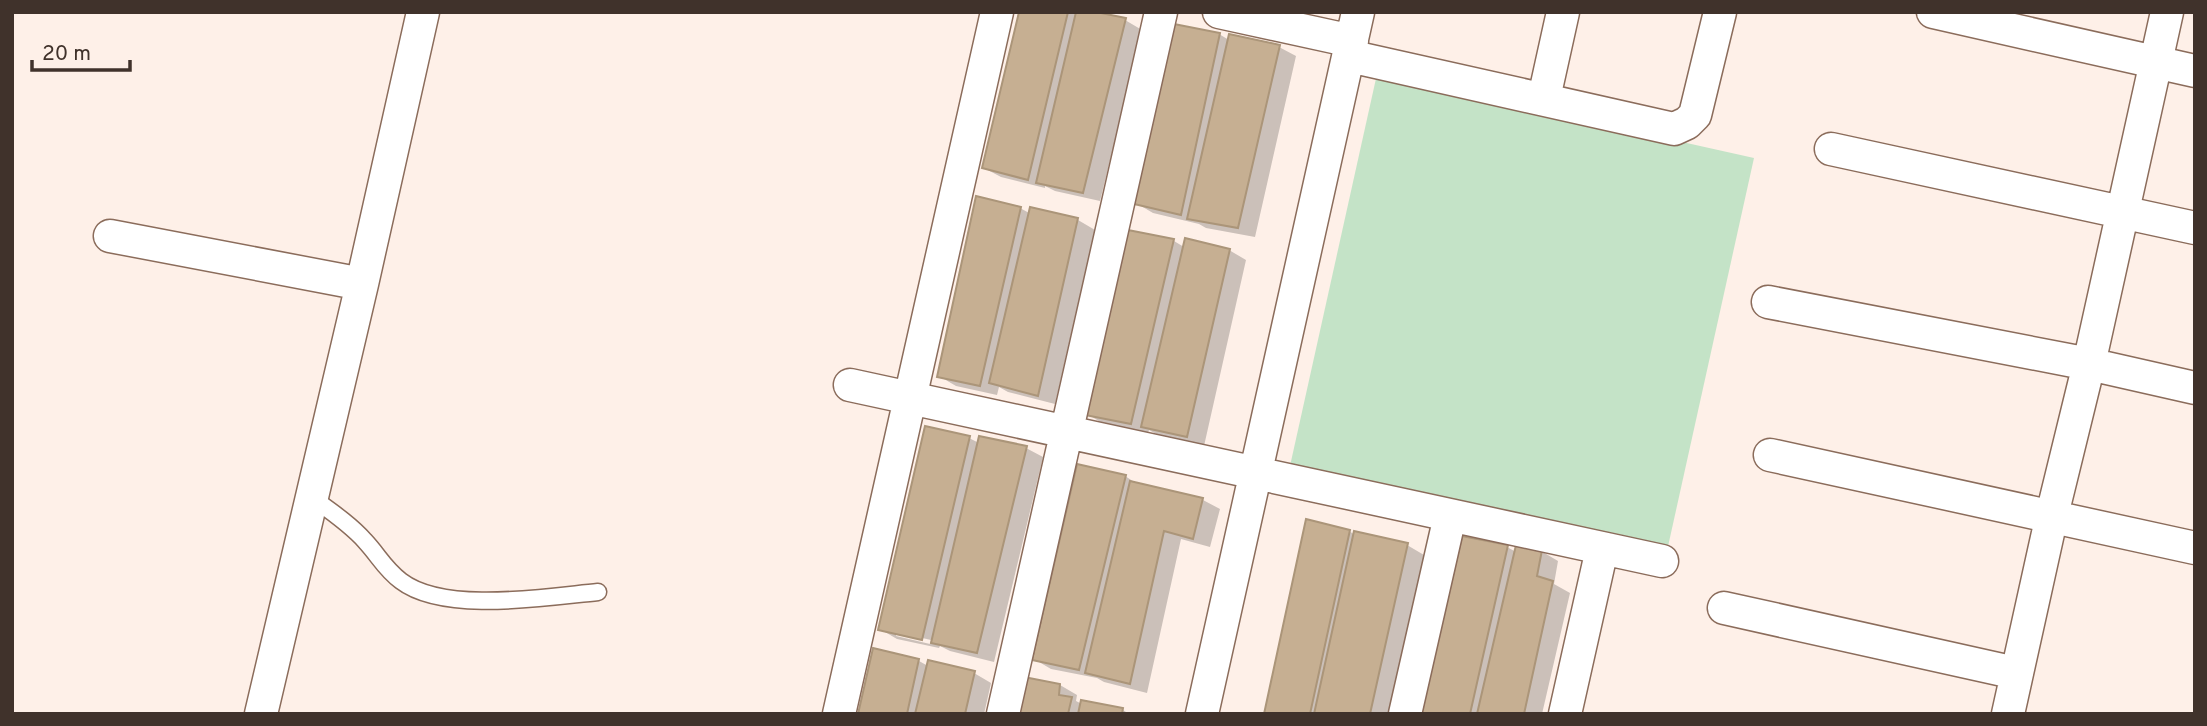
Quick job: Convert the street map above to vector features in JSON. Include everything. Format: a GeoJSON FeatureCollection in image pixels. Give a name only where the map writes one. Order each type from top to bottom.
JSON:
{"type":"FeatureCollection","features":[{"type":"Feature","properties":{"kind":"street"},"geometry":{"type":"LineString","coordinates":[[261,714],[424,12]]}},
{"type":"Feature","properties":{"kind":"street"},"geometry":{"type":"LineString","coordinates":[[839,714],[997,12]]}},
{"type":"Feature","properties":{"kind":"street"},"geometry":{"type":"LineString","coordinates":[[1003,714],[1161,12]]}},
{"type":"Feature","properties":{"kind":"street"},"geometry":{"type":"LineString","coordinates":[[1219,12],[1353,36],[1544,98],[1674,129],[1687,123],[1695,115],[1720,12]]}},
{"type":"Feature","properties":{"kind":"street"},"geometry":{"type":"LineString","coordinates":[[1544,98],[1563,12]]}},
{"type":"Feature","properties":{"kind":"street"},"geometry":{"type":"LineString","coordinates":[[1933,12],[2195,71]]}},
{"type":"Feature","properties":{"kind":"street"},"geometry":{"type":"LineString","coordinates":[[2008,714],[2167,12]]}},
{"type":"Feature","properties":{"kind":"street"},"geometry":{"type":"LineString","coordinates":[[1202,714],[1353,36]]}},
{"type":"Feature","properties":{"kind":"street"},"geometry":{"type":"LineString","coordinates":[[1831,149],[2195,228]]}},
{"type":"Feature","properties":{"kind":"street"},"geometry":{"type":"LineString","coordinates":[[110,236],[362,285]]}},
{"type":"Feature","properties":{"kind":"street"},"geometry":{"type":"LineString","coordinates":[[1768,302],[2089,364],[2195,388]]}},
{"type":"Feature","properties":{"kind":"street"},"geometry":{"type":"LineString","coordinates":[[850,385],[1662,561]]}},
{"type":"Feature","properties":{"kind":"street"},"geometry":{"type":"LineString","coordinates":[[1770,455],[2195,548]]}},
{"type":"Feature","properties":{"kind":"street"},"geometry":{"type":"LineString","coordinates":[[1405,714],[1450,516]]}},
{"type":"Feature","properties":{"kind":"street"},"geometry":{"type":"LineString","coordinates":[[1565,714],[1602,549]]}},
{"type":"Feature","properties":{"kind":"street"},"geometry":{"type":"LineString","coordinates":[[1724,608],[2016,673]]}},
{"type":"Feature","properties":{"kind":"lane"},"geometry":{"type":"LineString","coordinates":[[311,497],[366,541],[383,566],[404,583],[428,594],[451,599],[516,601],[598,592]]}},
{"type":"Feature","properties":{"kind":"green space"},"geometry":{"type":"Polygon","coordinates":[[[1377,74],[1754,158],[1667,551],[1290,466],[1377,74]]]}},
{"type":"Feature","properties":{"kind":"building"},"geometry":{"type":"Polygon","coordinates":[[[1019,12],[1068,12],[1028,180],[982,168],[1019,12]]]}},
{"type":"Feature","properties":{"kind":"building"},"geometry":{"type":"Polygon","coordinates":[[[1076,12],[1096,12],[1126,18],[1083,193],[1036,183],[1076,12]]]}},
{"type":"Feature","properties":{"kind":"building"},"geometry":{"type":"Polygon","coordinates":[[[1174,24],[1220,33],[1181,215],[1134,204],[1174,24]]]}},
{"type":"Feature","properties":{"kind":"building"},"geometry":{"type":"Polygon","coordinates":[[[1229,34],[1280,45],[1238,228],[1187,219],[1229,34]]]}},
{"type":"Feature","properties":{"kind":"building"},"geometry":{"type":"Polygon","coordinates":[[[976,196],[1021,207],[980,386],[937,377],[976,196]]]}},
{"type":"Feature","properties":{"kind":"building"},"geometry":{"type":"Polygon","coordinates":[[[1030,207],[1078,218],[1038,396],[989,383],[1030,207]]]}},
{"type":"Feature","properties":{"kind":"building"},"geometry":{"type":"Polygon","coordinates":[[[1128,230],[1174,239],[1131,424],[1085,415],[1128,230]]]}},
{"type":"Feature","properties":{"kind":"building"},"geometry":{"type":"Polygon","coordinates":[[[1185,238],[1230,249],[1187,437],[1141,427],[1185,238]]]}},
{"type":"Feature","properties":{"kind":"building"},"geometry":{"type":"Polygon","coordinates":[[[925,426],[970,436],[922,640],[878,630],[925,426]]]}},
{"type":"Feature","properties":{"kind":"building"},"geometry":{"type":"Polygon","coordinates":[[[979,436],[1027,446],[977,653],[931,643],[979,436]]]}},
{"type":"Feature","properties":{"kind":"building"},"geometry":{"type":"Polygon","coordinates":[[[1077,464],[1126,475],[1079,670],[1032,660],[1077,464]]]}},
{"type":"Feature","properties":{"kind":"building"},"geometry":{"type":"Polygon","coordinates":[[[1130,481],[1203,498],[1193,539],[1164,531],[1130,684],[1085,673],[1130,481]]]}},
{"type":"Feature","properties":{"kind":"building"},"geometry":{"type":"Polygon","coordinates":[[[1306,519],[1350,530],[1310,714],[1264,714],[1306,519]]]}},
{"type":"Feature","properties":{"kind":"building"},"geometry":{"type":"Polygon","coordinates":[[[1354,531],[1408,543],[1370,714],[1314,714],[1354,531]]]}},
{"type":"Feature","properties":{"kind":"building"},"geometry":{"type":"Polygon","coordinates":[[[1462,536],[1508,545],[1470,714],[1421,714],[1462,536]]]}},
{"type":"Feature","properties":{"kind":"building"},"geometry":{"type":"Polygon","coordinates":[[[1516,545],[1542,550],[1537,576],[1553,581],[1524,714],[1477,714],[1516,545]]]}},
{"type":"Feature","properties":{"kind":"building"},"geometry":{"type":"Polygon","coordinates":[[[873,648],[919,659],[907,714],[858,714],[873,648]]]}},
{"type":"Feature","properties":{"kind":"building"},"geometry":{"type":"Polygon","coordinates":[[[928,660],[975,671],[965,714],[915,714],[928,660]]]}},
{"type":"Feature","properties":{"kind":"building"},"geometry":{"type":"Polygon","coordinates":[[[1024,677],[1060,684],[1059,695],[1072,697],[1068,714],[1016,714],[1024,677]]]}},
{"type":"Feature","properties":{"kind":"building"},"geometry":{"type":"Polygon","coordinates":[[[1081,700],[1123,708],[1122,714],[1078,714],[1081,700]]]}}]}
